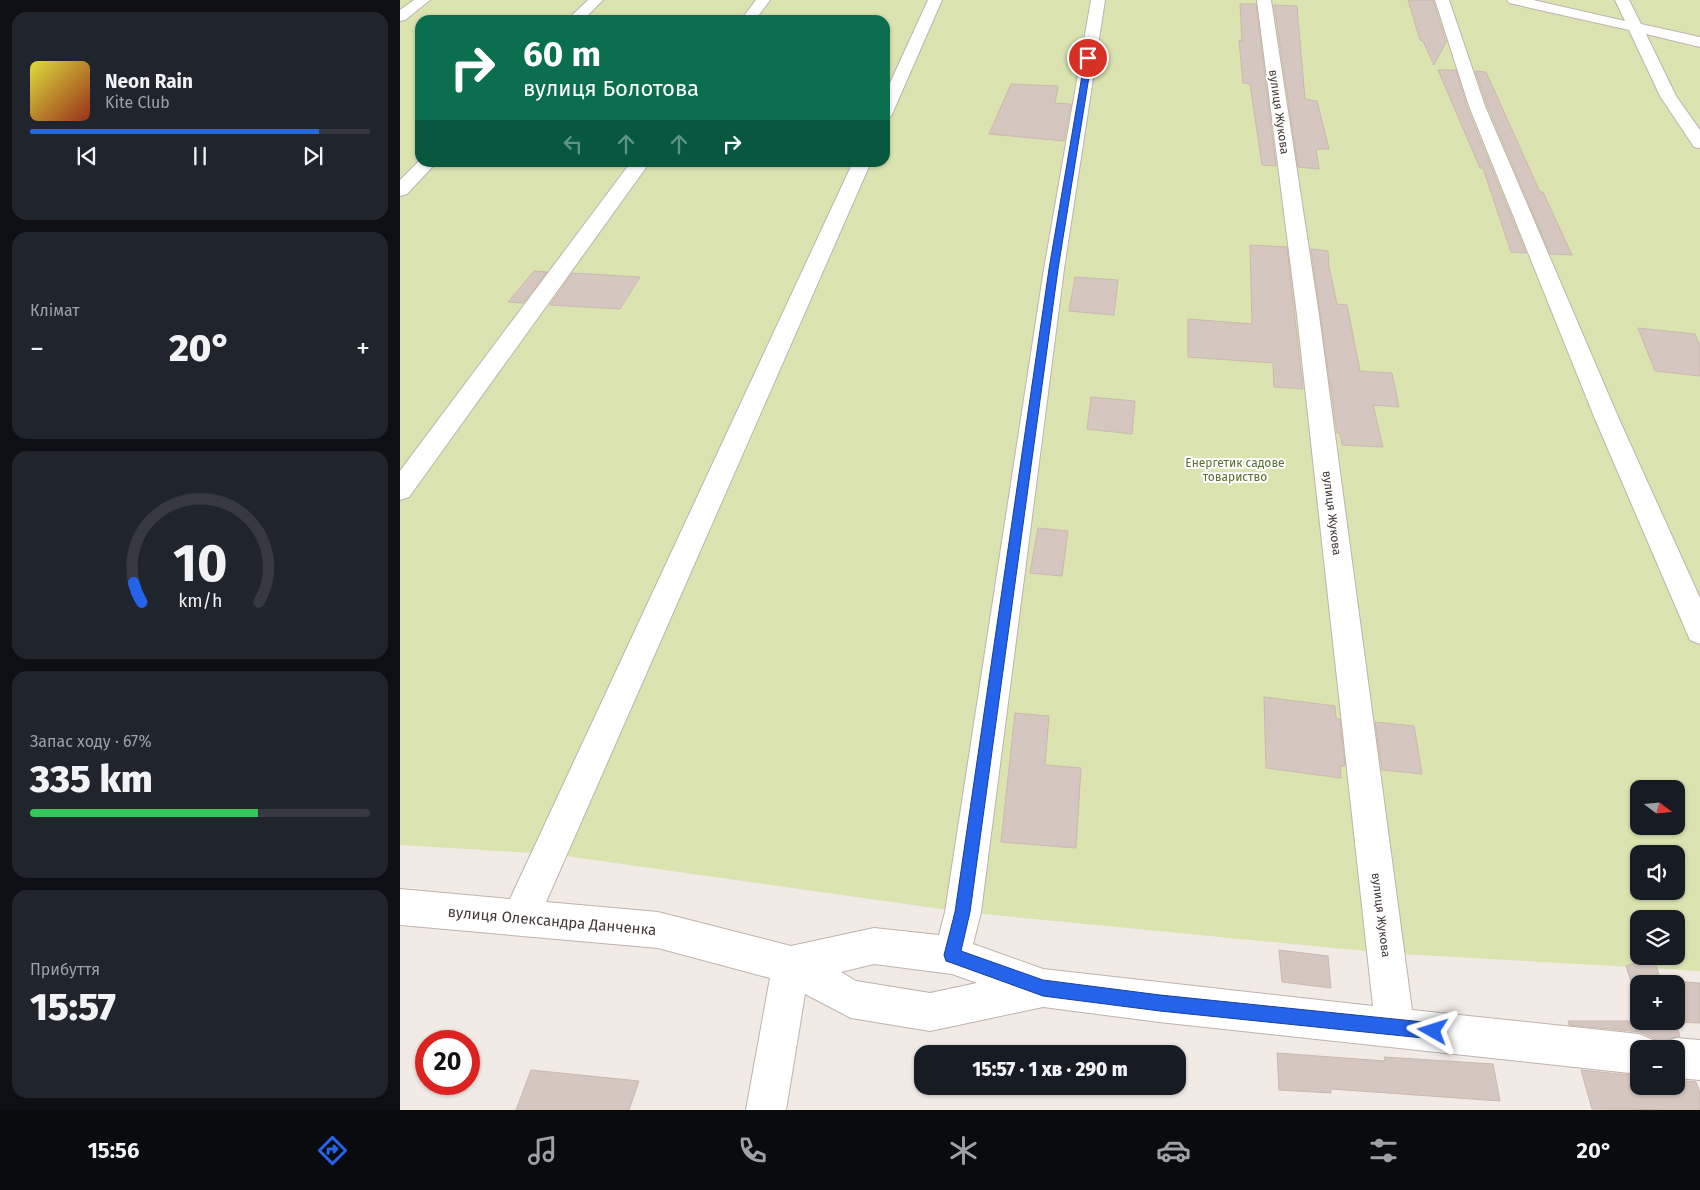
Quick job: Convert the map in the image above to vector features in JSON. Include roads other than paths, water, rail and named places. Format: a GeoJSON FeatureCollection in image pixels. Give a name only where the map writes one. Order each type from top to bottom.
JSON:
{"type":"FeatureCollection","features":[{"type":"Feature","properties":{"kind":"street"},"geometry":{"type":"LineString","coordinates":[[400,17],[423,0]]}},
{"type":"Feature","properties":{"kind":"street"},"geometry":{"type":"LineString","coordinates":[[580,15],[596,0]]}},
{"type":"Feature","properties":{"kind":"street"},"geometry":{"type":"LineString","coordinates":[[752,15],[763,0]]}},
{"type":"Feature","properties":{"kind":"street"},"geometry":{"type":"LineString","coordinates":[[890,101],[935,0]]}},
{"type":"Feature","properties":{"kind":"street"},"geometry":{"type":"LineString","coordinates":[[952,955],[963,912],[1054,269],[1098,0]]}},
{"type":"Feature","properties":{"kind":"street","name":"вулиця Жукова"},"geometry":{"type":"LineString","coordinates":[[1264,0],[1308,316],[1395,1027]]}},
{"type":"Feature","properties":{"kind":"street"},"geometry":{"type":"LineString","coordinates":[[1442,0],[1477,106],[1607,418],[1700,631]]}},
{"type":"Feature","properties":{"kind":"street"},"geometry":{"type":"LineString","coordinates":[[1514,0],[1636,30],[1700,42]]}},
{"type":"Feature","properties":{"kind":"street"},"geometry":{"type":"LineString","coordinates":[[1622,0],[1668,96],[1700,143]]}},
{"type":"Feature","properties":{"kind":"street"},"geometry":{"type":"LineString","coordinates":[[400,190],[423,167]]}},
{"type":"Feature","properties":{"kind":"street"},"geometry":{"type":"LineString","coordinates":[[400,490],[637,167]]}},
{"type":"Feature","properties":{"kind":"street"},"geometry":{"type":"LineString","coordinates":[[520,918],[555,845],[860,167]]}},
{"type":"Feature","properties":{"kind":"street","name":"вулиця Олександра Данченка"},"geometry":{"type":"LineString","coordinates":[[400,907],[658,930],[791,965],[851,999],[930,1012],[1043,988]]}},
{"type":"Feature","properties":{"kind":"street","name":"вулиця Олександра Данченка"},"geometry":{"type":"LineString","coordinates":[[791,965],[874,946],[952,955],[1043,988],[1160,1003],[1630,1053]]}},
{"type":"Feature","properties":{"kind":"street"},"geometry":{"type":"LineString","coordinates":[[766,1110],[791,965]]}},
{"type":"Feature","properties":{"kind":"street"},"geometry":{"type":"LineString","coordinates":[[1685,1059],[1700,1060]]}},
{"type":"Feature","properties":{"kind":"park label","name":"Енергетик садове товариство"},"geometry":{"type":"Point","coordinates":[1235,470]}}]}
